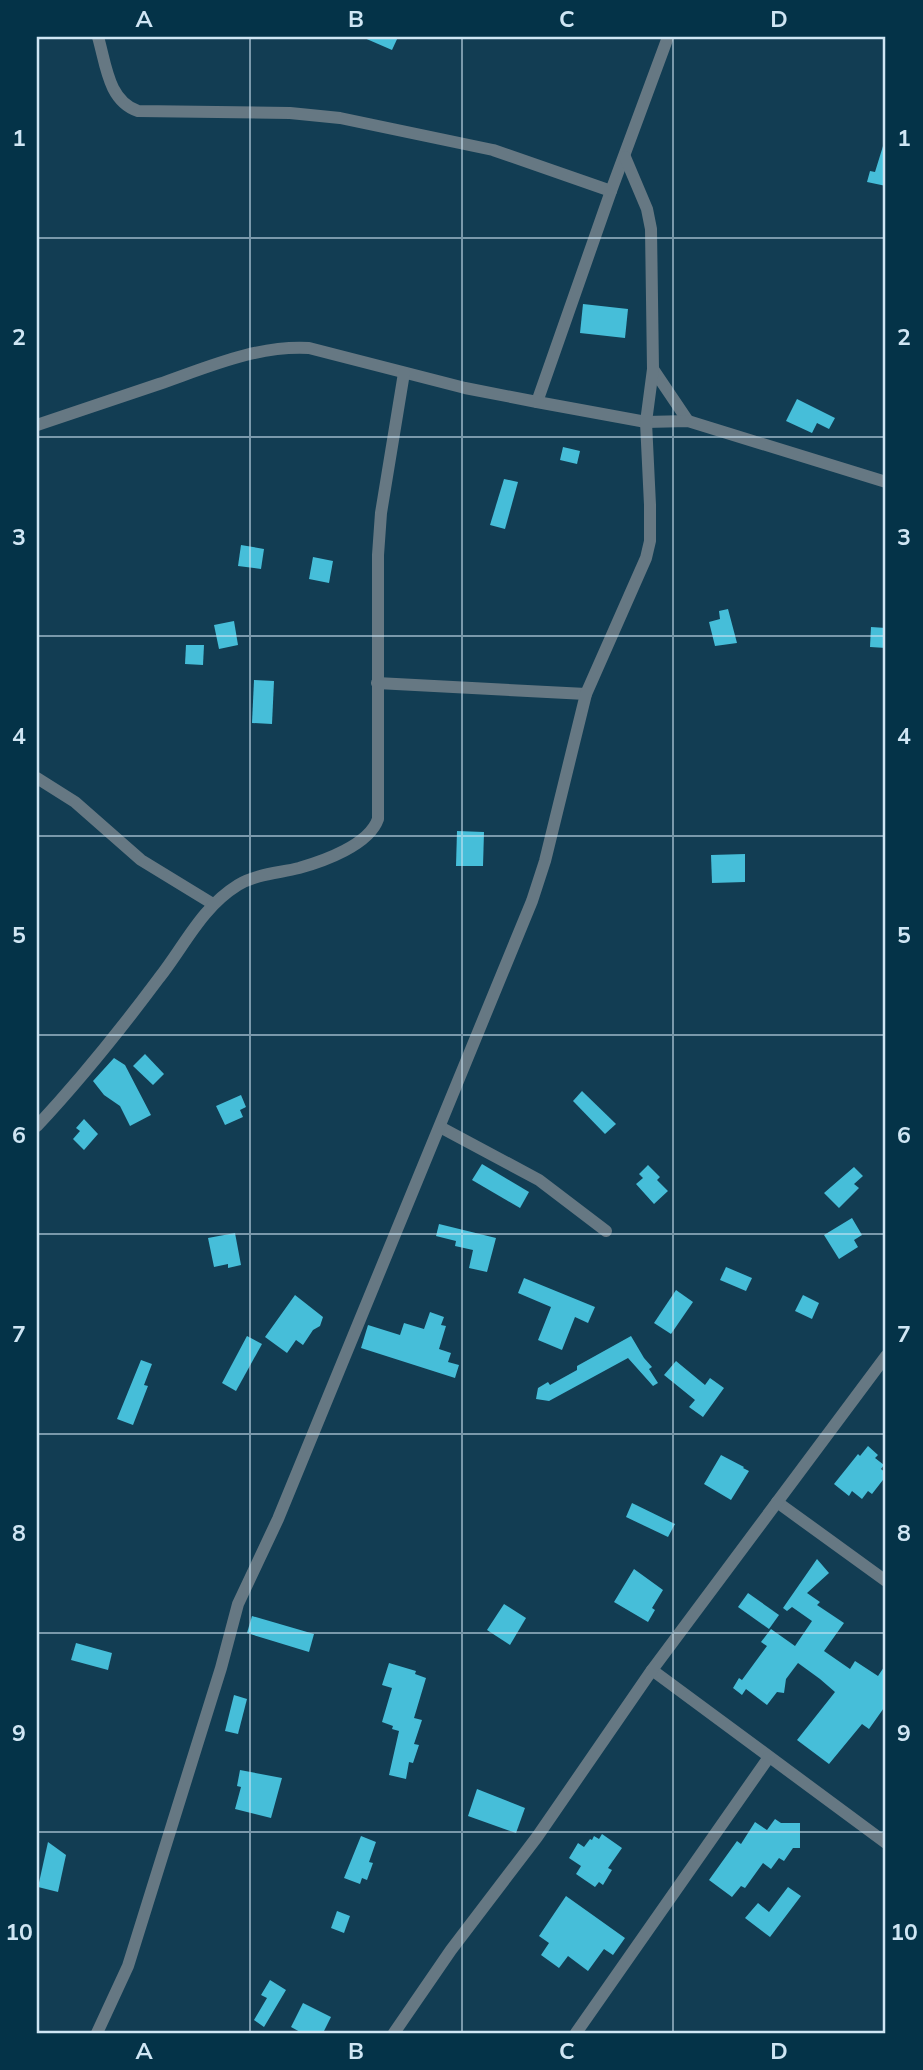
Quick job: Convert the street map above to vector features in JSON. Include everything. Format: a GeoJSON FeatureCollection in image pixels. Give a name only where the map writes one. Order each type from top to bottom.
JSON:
{"type":"FeatureCollection","features":[{"type":"Feature","properties":{"kind":"street"},"geometry":{"type":"LineString","coordinates":[[98,37],[114,92],[125,107],[138,111],[290,113],[340,118],[493,150],[611,191]]}},
{"type":"Feature","properties":{"kind":"street"},"geometry":{"type":"LineString","coordinates":[[537,402],[668,37]]}},
{"type":"Feature","properties":{"kind":"street"},"geometry":{"type":"LineString","coordinates":[[97,2033],[128,1966],[221,1668],[238,1604],[278,1519],[533,901],[586,694],[646,558],[650,541],[650,505],[646,422],[653,369],[650,218],[625,157]]}},
{"type":"Feature","properties":{"kind":"street"},"geometry":{"type":"LineString","coordinates":[[37,425],[213,363],[269,350],[309,348],[465,388],[537,402],[646,422],[688,421],[886,482]]}},
{"type":"Feature","properties":{"kind":"street"},"geometry":{"type":"LineString","coordinates":[[653,369],[688,421]]}},
{"type":"Feature","properties":{"kind":"street"},"geometry":{"type":"LineString","coordinates":[[37,1126],[67,1094],[161,976],[184,940],[213,904],[242,883],[303,867],[351,848],[370,834],[377,819],[380,527],[404,373]]}},
{"type":"Feature","properties":{"kind":"street"},"geometry":{"type":"LineString","coordinates":[[377,683],[586,694]]}},
{"type":"Feature","properties":{"kind":"street"},"geometry":{"type":"LineString","coordinates":[[37,778],[75,802],[141,860],[213,904]]}},
{"type":"Feature","properties":{"kind":"street"},"geometry":{"type":"LineString","coordinates":[[440,1127],[539,1180],[606,1231]]}},
{"type":"Feature","properties":{"kind":"street"},"geometry":{"type":"LineString","coordinates":[[394,2033],[451,1950],[537,1837],[652,1670],[886,1356]]}},
{"type":"Feature","properties":{"kind":"street"},"geometry":{"type":"LineString","coordinates":[[777,1502],[886,1581]]}},
{"type":"Feature","properties":{"kind":"street"},"geometry":{"type":"LineString","coordinates":[[652,1670],[886,1843]]}},
{"type":"Feature","properties":{"kind":"street"},"geometry":{"type":"LineString","coordinates":[[577,2033],[771,1759]]}},
{"type":"Feature","properties":{"kind":"building"},"geometry":{"type":"Polygon","coordinates":[[[362,37],[398,37],[392,50],[362,37]]]}},
{"type":"Feature","properties":{"kind":"building"},"geometry":{"type":"Polygon","coordinates":[[[883,146],[886,146],[886,186],[867,182],[870,171],[875,172],[883,146]]]}},
{"type":"Feature","properties":{"kind":"building"},"geometry":{"type":"Polygon","coordinates":[[[583,304],[628,309],[625,338],[580,333],[583,304]]]}},
{"type":"Feature","properties":{"kind":"building"},"geometry":{"type":"Polygon","coordinates":[[[797,399],[835,418],[829,429],[817,423],[812,433],[786,421],[797,399]]]}},
{"type":"Feature","properties":{"kind":"building"},"geometry":{"type":"Polygon","coordinates":[[[563,447],[580,451],[577,464],[560,460],[563,447]]]}},
{"type":"Feature","properties":{"kind":"building"},"geometry":{"type":"Polygon","coordinates":[[[504,479],[518,482],[505,529],[490,525],[504,479]]]}},
{"type":"Feature","properties":{"kind":"building"},"geometry":{"type":"Polygon","coordinates":[[[241,545],[264,549],[261,569],[238,566],[241,545]]]}},
{"type":"Feature","properties":{"kind":"building"},"geometry":{"type":"Polygon","coordinates":[[[313,557],[333,561],[329,583],[309,579],[313,557]]]}},
{"type":"Feature","properties":{"kind":"building"},"geometry":{"type":"Polygon","coordinates":[[[728,609],[737,643],[715,646],[709,622],[720,619],[719,611],[728,609]]]}},
{"type":"Feature","properties":{"kind":"building"},"geometry":{"type":"Polygon","coordinates":[[[234,621],[238,645],[219,649],[214,625],[234,621]]]}},
{"type":"Feature","properties":{"kind":"building"},"geometry":{"type":"Polygon","coordinates":[[[871,627],[886,628],[886,648],[870,647],[871,627]]]}},
{"type":"Feature","properties":{"kind":"building"},"geometry":{"type":"Polygon","coordinates":[[[186,645],[204,645],[203,665],[185,664],[186,645]]]}},
{"type":"Feature","properties":{"kind":"building"},"geometry":{"type":"Polygon","coordinates":[[[254,680],[274,681],[272,724],[252,723],[254,680]]]}},
{"type":"Feature","properties":{"kind":"building"},"geometry":{"type":"Polygon","coordinates":[[[457,831],[484,832],[483,866],[456,866],[457,831]]]}},
{"type":"Feature","properties":{"kind":"building"},"geometry":{"type":"Polygon","coordinates":[[[745,854],[745,882],[712,883],[711,855],[745,854]]]}},
{"type":"Feature","properties":{"kind":"building"},"geometry":{"type":"Polygon","coordinates":[[[145,1054],[164,1074],[153,1085],[133,1066],[145,1054]]]}},
{"type":"Feature","properties":{"kind":"building"},"geometry":{"type":"Polygon","coordinates":[[[114,1058],[125,1065],[151,1115],[130,1126],[120,1106],[104,1095],[93,1081],[114,1058]]]}},
{"type":"Feature","properties":{"kind":"building"},"geometry":{"type":"Polygon","coordinates":[[[582,1091],[616,1124],[605,1134],[573,1101],[582,1091]]]}},
{"type":"Feature","properties":{"kind":"building"},"geometry":{"type":"Polygon","coordinates":[[[241,1095],[246,1107],[240,1110],[243,1117],[225,1125],[216,1106],[241,1095]]]}},
{"type":"Feature","properties":{"kind":"building"},"geometry":{"type":"Polygon","coordinates":[[[84,1119],[98,1134],[84,1150],[73,1139],[80,1131],[76,1128],[84,1119]]]}},
{"type":"Feature","properties":{"kind":"building"},"geometry":{"type":"Polygon","coordinates":[[[482,1164],[529,1192],[520,1208],[472,1180],[482,1164]]]}},
{"type":"Feature","properties":{"kind":"building"},"geometry":{"type":"Polygon","coordinates":[[[648,1165],[660,1177],[657,1180],[668,1191],[654,1204],[636,1184],[643,1178],[639,1174],[648,1165]]]}},
{"type":"Feature","properties":{"kind":"building"},"geometry":{"type":"Polygon","coordinates":[[[854,1167],[863,1176],[854,1184],[859,1188],[839,1208],[824,1193],[854,1167]]]}},
{"type":"Feature","properties":{"kind":"building"},"geometry":{"type":"Polygon","coordinates":[[[852,1218],[862,1235],[854,1240],[858,1247],[839,1259],[824,1235],[852,1218]]]}},
{"type":"Feature","properties":{"kind":"building"},"geometry":{"type":"Polygon","coordinates":[[[439,1224],[496,1238],[487,1272],[469,1268],[473,1250],[455,1246],[456,1241],[436,1236],[439,1224]]]}},
{"type":"Feature","properties":{"kind":"building"},"geometry":{"type":"Polygon","coordinates":[[[235,1233],[241,1265],[214,1267],[208,1238],[235,1233]]]}},
{"type":"Feature","properties":{"kind":"building"},"geometry":{"type":"Polygon","coordinates":[[[726,1267],[752,1278],[746,1291],[720,1280],[726,1267]]]}},
{"type":"Feature","properties":{"kind":"building"},"geometry":{"type":"Polygon","coordinates":[[[524,1278],[595,1307],[588,1323],[575,1317],[562,1350],[538,1340],[551,1307],[518,1293],[524,1278]]]}},
{"type":"Feature","properties":{"kind":"building"},"geometry":{"type":"Polygon","coordinates":[[[676,1290],[693,1302],[671,1334],[654,1323],[676,1290]]]}},
{"type":"Feature","properties":{"kind":"building"},"geometry":{"type":"Polygon","coordinates":[[[295,1295],[323,1317],[320,1326],[313,1330],[303,1345],[296,1340],[287,1353],[265,1337],[295,1295]]]}},
{"type":"Feature","properties":{"kind":"building"},"geometry":{"type":"Polygon","coordinates":[[[803,1295],[819,1303],[812,1319],[795,1311],[803,1295]]]}},
{"type":"Feature","properties":{"kind":"building"},"geometry":{"type":"Polygon","coordinates":[[[430,1312],[444,1317],[441,1325],[446,1326],[439,1349],[451,1353],[448,1362],[459,1365],[455,1378],[361,1348],[368,1325],[400,1335],[404,1323],[424,1329],[430,1312]]]}},
{"type":"Feature","properties":{"kind":"building"},"geometry":{"type":"Polygon","coordinates":[[[247,1336],[262,1344],[236,1391],[222,1383],[247,1336]]]}},
{"type":"Feature","properties":{"kind":"building"},"geometry":{"type":"Polygon","coordinates":[[[631,1336],[652,1367],[649,1369],[658,1383],[653,1386],[628,1358],[549,1401],[536,1399],[538,1388],[548,1382],[550,1385],[577,1370],[577,1366],[631,1336]]]}},
{"type":"Feature","properties":{"kind":"building"},"geometry":{"type":"Polygon","coordinates":[[[141,1360],[152,1364],[144,1385],[148,1386],[133,1425],[117,1419],[141,1360]]]}},
{"type":"Feature","properties":{"kind":"building"},"geometry":{"type":"Polygon","coordinates":[[[676,1361],[705,1385],[710,1378],[724,1388],[703,1417],[689,1407],[695,1400],[664,1375],[676,1361]]]}},
{"type":"Feature","properties":{"kind":"building"},"geometry":{"type":"Polygon","coordinates":[[[868,1446],[878,1455],[875,1458],[884,1465],[881,1469],[886,1476],[872,1494],[868,1491],[862,1499],[852,1491],[849,1496],[834,1484],[858,1454],[860,1456],[868,1446]]]}},
{"type":"Feature","properties":{"kind":"building"},"geometry":{"type":"Polygon","coordinates":[[[721,1455],[749,1471],[731,1500],[704,1484],[721,1455]]]}},
{"type":"Feature","properties":{"kind":"building"},"geometry":{"type":"Polygon","coordinates":[[[632,1503],[675,1524],[668,1537],[626,1517],[632,1503]]]}},
{"type":"Feature","properties":{"kind":"building"},"geometry":{"type":"Polygon","coordinates":[[[817,1559],[829,1573],[807,1593],[820,1602],[817,1605],[844,1623],[824,1651],[850,1669],[855,1661],[878,1676],[886,1664],[886,1705],[869,1729],[862,1724],[829,1764],[797,1740],[835,1692],[820,1679],[798,1663],[786,1679],[784,1693],[777,1692],[767,1705],[746,1689],[742,1695],[733,1688],[767,1646],[761,1642],[771,1629],[795,1646],[812,1621],[792,1607],[787,1611],[783,1608],[817,1559]]]}},
{"type":"Feature","properties":{"kind":"building"},"geometry":{"type":"Polygon","coordinates":[[[634,1569],[663,1590],[652,1608],[655,1610],[648,1622],[614,1602],[634,1569]]]}},
{"type":"Feature","properties":{"kind":"building"},"geometry":{"type":"Polygon","coordinates":[[[748,1593],[779,1615],[769,1629],[738,1607],[748,1593]]]}},
{"type":"Feature","properties":{"kind":"building"},"geometry":{"type":"Polygon","coordinates":[[[504,1604],[526,1618],[510,1645],[487,1630],[504,1604]]]}},
{"type":"Feature","properties":{"kind":"building"},"geometry":{"type":"Polygon","coordinates":[[[252,1616],[314,1634],[309,1652],[247,1633],[252,1616]]]}},
{"type":"Feature","properties":{"kind":"building"},"geometry":{"type":"Polygon","coordinates":[[[76,1643],[112,1653],[108,1670],[71,1660],[76,1643]]]}},
{"type":"Feature","properties":{"kind":"building"},"geometry":{"type":"Polygon","coordinates":[[[389,1663],[416,1671],[415,1674],[426,1678],[414,1718],[422,1720],[414,1744],[419,1745],[413,1763],[409,1762],[406,1779],[389,1775],[399,1731],[382,1722],[392,1688],[382,1685],[389,1663]]]}},
{"type":"Feature","properties":{"kind":"building"},"geometry":{"type":"Polygon","coordinates":[[[234,1695],[247,1699],[238,1734],[225,1731],[234,1695]]]}},
{"type":"Feature","properties":{"kind":"building"},"geometry":{"type":"Polygon","coordinates":[[[240,1770],[282,1778],[271,1818],[235,1809],[241,1787],[237,1786],[240,1770]]]}},
{"type":"Feature","properties":{"kind":"building"},"geometry":{"type":"Polygon","coordinates":[[[477,1789],[525,1808],[516,1833],[468,1816],[477,1789]]]}},
{"type":"Feature","properties":{"kind":"building"},"geometry":{"type":"Polygon","coordinates":[[[775,1819],[781,1823],[800,1823],[800,1848],[793,1848],[784,1861],[779,1858],[771,1869],[763,1863],[745,1888],[741,1886],[732,1897],[709,1880],[737,1841],[741,1844],[755,1822],[767,1830],[775,1819]]]}},
{"type":"Feature","properties":{"kind":"building"},"geometry":{"type":"Polygon","coordinates":[[[602,1834],[622,1848],[608,1868],[612,1870],[603,1885],[599,1882],[595,1887],[576,1874],[581,1866],[569,1858],[578,1843],[584,1847],[594,1836],[599,1839],[602,1834]]]}},
{"type":"Feature","properties":{"kind":"building"},"geometry":{"type":"Polygon","coordinates":[[[361,1836],[376,1842],[369,1862],[373,1863],[367,1880],[362,1878],[360,1884],[344,1878],[361,1836]]]}},
{"type":"Feature","properties":{"kind":"building"},"geometry":{"type":"Polygon","coordinates":[[[48,1842],[66,1855],[58,1892],[38,1887],[48,1842]]]}},
{"type":"Feature","properties":{"kind":"building"},"geometry":{"type":"Polygon","coordinates":[[[788,1887],[801,1896],[770,1937],[745,1918],[758,1903],[769,1912],[788,1887]]]}},
{"type":"Feature","properties":{"kind":"building"},"geometry":{"type":"Polygon","coordinates":[[[566,1896],[625,1938],[613,1955],[604,1949],[588,1971],[568,1956],[559,1968],[541,1955],[549,1943],[539,1936],[566,1896]]]}},
{"type":"Feature","properties":{"kind":"building"},"geometry":{"type":"Polygon","coordinates":[[[337,1911],[350,1916],[344,1933],[331,1928],[337,1911]]]}},
{"type":"Feature","properties":{"kind":"building"},"geometry":{"type":"Polygon","coordinates":[[[270,1980],[286,1990],[264,2027],[254,2020],[267,1998],[261,1995],[270,1980]]]}},
{"type":"Feature","properties":{"kind":"building"},"geometry":{"type":"Polygon","coordinates":[[[303,2003],[331,2017],[323,2033],[302,2033],[291,2027],[303,2003]]]}}]}
